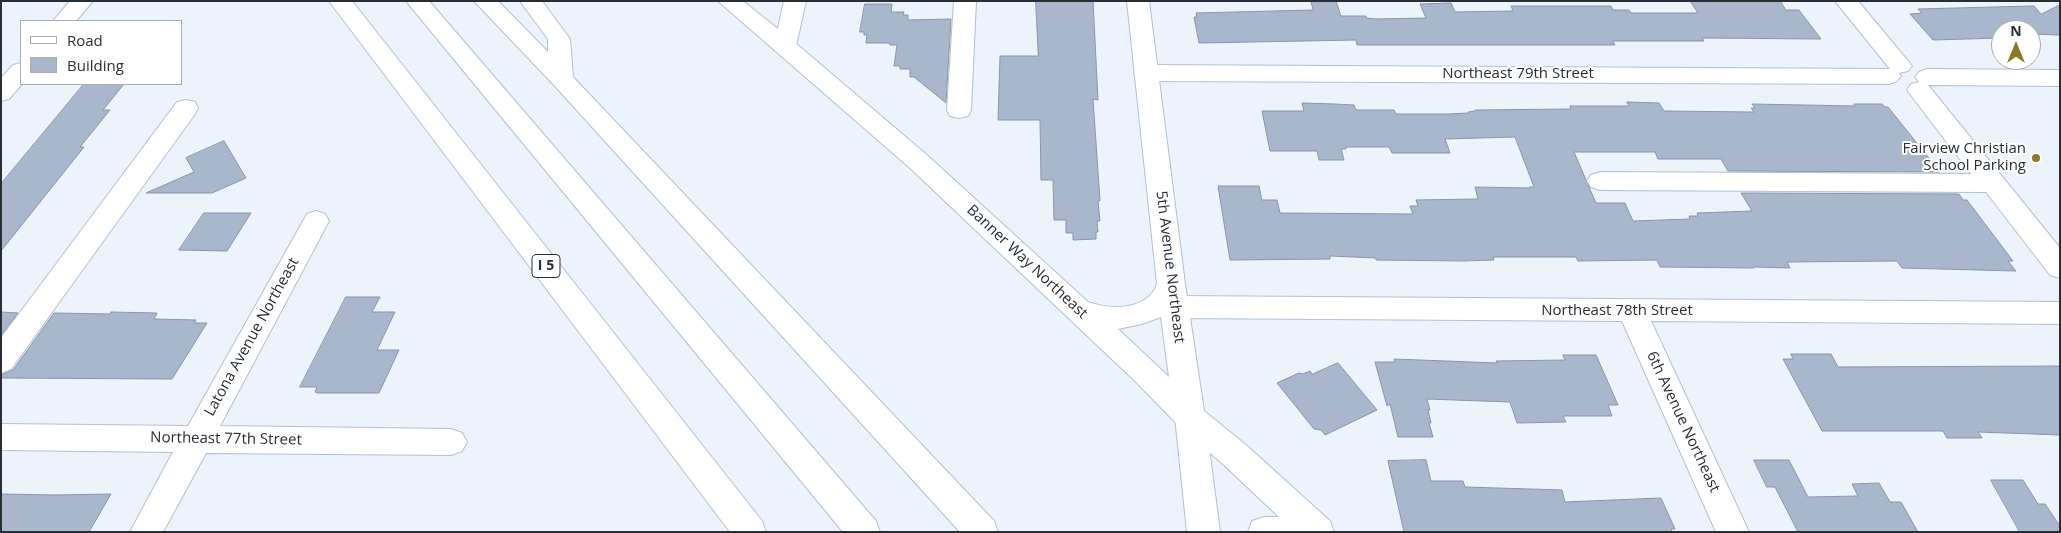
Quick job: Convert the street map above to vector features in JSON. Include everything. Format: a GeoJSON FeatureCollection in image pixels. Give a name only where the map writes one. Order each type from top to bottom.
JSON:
{"type":"FeatureCollection","features":[{"type":"Feature","properties":{"kind":"main road"},"geometry":{"type":"LineString","coordinates":[[65,20],[82,1]]}},
{"type":"Feature","properties":{"kind":"main road","name":"I 5"},"geometry":{"type":"LineString","coordinates":[[340,1],[750,532]]}},
{"type":"Feature","properties":{"kind":"main road"},"geometry":{"type":"LineString","coordinates":[[417,1],[864,532]]}},
{"type":"Feature","properties":{"kind":"main road"},"geometry":{"type":"LineString","coordinates":[[485,1],[561,79],[982,532]]}},
{"type":"Feature","properties":{"kind":"main road"},"geometry":{"type":"LineString","coordinates":[[531,1],[559,39],[561,79]]}},
{"type":"Feature","properties":{"kind":"main road","name":"Banner Way Northeast"},"geometry":{"type":"LineString","coordinates":[[730,1],[919,162],[1190,417],[1235,455],[1318,532]]}},
{"type":"Feature","properties":{"kind":"main road"},"geometry":{"type":"LineString","coordinates":[[959,110],[965,1]]}},
{"type":"Feature","properties":{"kind":"main road","name":"5th Avenue Northeast"},"geometry":{"type":"LineString","coordinates":[[1138,1],[1172,295],[1190,417],[1204,532]]}},
{"type":"Feature","properties":{"kind":"main road"},"geometry":{"type":"LineString","coordinates":[[1846,1],[1905,87],[1923,84],[2060,78]]}},
{"type":"Feature","properties":{"kind":"main road"},"geometry":{"type":"LineString","coordinates":[[785,46],[794,5]]}},
{"type":"Feature","properties":{"kind":"main road"},"geometry":{"type":"LineString","coordinates":[[1,93],[20,71]]}},
{"type":"Feature","properties":{"kind":"main road","name":"Northeast 79th Street"},"geometry":{"type":"LineString","coordinates":[[1146,73],[1894,71]]}},
{"type":"Feature","properties":{"kind":"main road"},"geometry":{"type":"LineString","coordinates":[[1923,84],[1993,183],[2060,268]]}},
{"type":"Feature","properties":{"kind":"main road"},"geometry":{"type":"LineString","coordinates":[[1,361],[186,108]]}},
{"type":"Feature","properties":{"kind":"main road"},"geometry":{"type":"LineString","coordinates":[[1600,181],[1993,183]]}},
{"type":"Feature","properties":{"kind":"main road","name":"Latona Avenue Northeast"},"geometry":{"type":"LineString","coordinates":[[146,532],[316,221]]}},
{"type":"Feature","properties":{"kind":"main road"},"geometry":{"type":"LineString","coordinates":[[1078,310],[1097,317],[1126,317],[1153,307],[1172,295]]}},
{"type":"Feature","properties":{"kind":"main road","name":"Northeast 78th Street"},"geometry":{"type":"LineString","coordinates":[[1172,295],[1632,311],[2060,313]]}},
{"type":"Feature","properties":{"kind":"main road","name":"6th Avenue Northeast"},"geometry":{"type":"LineString","coordinates":[[1632,311],[1733,532]]}},
{"type":"Feature","properties":{"kind":"main road","name":"Northeast 77th Street"},"geometry":{"type":"LineString","coordinates":[[1,437],[451,442]]}},
{"type":"Feature","properties":{"kind":"main road"},"geometry":{"type":"LineString","coordinates":[[1264,532],[1282,532]]}},
{"type":"Feature","properties":{"kind":"building"},"geometry":{"type":"Polygon","coordinates":[[[1036,1],[1093,1],[1098,100],[1093,99],[1100,201],[1098,201],[1100,221],[1097,221],[1098,232],[1096,232],[1096,239],[1073,240],[1073,233],[1066,233],[1066,220],[1054,220],[1053,180],[1041,180],[1040,120],[998,120],[1000,56],[1038,56],[1036,1]]]}},
{"type":"Feature","properties":{"kind":"building"},"geometry":{"type":"Polygon","coordinates":[[[1311,1],[1336,1],[1341,16],[1366,16],[1366,18],[1376,19],[1426,18],[1420,4],[1451,3],[1455,12],[1513,11],[1511,6],[1611,6],[1613,10],[1629,10],[1631,13],[1698,13],[1690,1],[1780,1],[1786,10],[1799,10],[1821,39],[1702,38],[1704,41],[1613,41],[1615,45],[1357,45],[1356,40],[1199,43],[1194,17],[1197,17],[1196,13],[1313,10],[1311,1]]]}},
{"type":"Feature","properties":{"kind":"building"},"geometry":{"type":"Polygon","coordinates":[[[865,4],[892,4],[891,12],[904,12],[903,15],[908,15],[908,20],[951,19],[946,103],[914,77],[910,77],[910,69],[900,69],[900,66],[894,66],[897,45],[890,45],[890,43],[866,43],[867,35],[864,35],[864,32],[860,32],[865,4]]]}},
{"type":"Feature","properties":{"kind":"building"},"geometry":{"type":"Polygon","coordinates":[[[2060,5],[2060,35],[2041,34],[2041,20],[1991,20],[1991,38],[1933,40],[1910,14],[1922,13],[1918,9],[2034,6],[2041,14],[2060,5]]]}},
{"type":"Feature","properties":{"kind":"building"},"geometry":{"type":"Polygon","coordinates":[[[83,85],[123,85],[103,110],[110,110],[80,147],[84,147],[1,251],[1,184],[83,85]]]}},
{"type":"Feature","properties":{"kind":"building"},"geometry":{"type":"Polygon","coordinates":[[[1627,102],[1659,103],[1664,111],[1754,112],[1751,108],[1755,108],[1752,104],[1855,106],[1854,104],[1882,104],[1888,107],[1940,172],[1728,171],[1721,159],[1658,159],[1655,152],[1574,152],[1596,203],[1625,203],[1633,221],[1690,219],[1689,216],[1698,216],[1697,213],[1752,211],[1741,193],[1959,194],[1963,200],[1967,200],[2013,261],[2008,261],[2016,271],[1902,268],[1897,261],[1787,262],[1790,268],[1754,268],[1660,267],[1657,260],[1578,261],[1576,257],[1493,257],[1494,260],[1463,261],[1376,260],[1376,258],[1330,256],[1330,259],[1230,260],[1218,186],[1259,186],[1262,200],[1277,200],[1280,213],[1413,214],[1410,206],[1418,206],[1416,200],[1478,199],[1475,187],[1534,187],[1515,137],[1445,139],[1450,153],[1392,153],[1389,147],[1346,147],[1346,149],[1341,149],[1344,160],[1319,160],[1317,151],[1270,151],[1262,111],[1304,111],[1302,103],[1354,105],[1356,110],[1394,110],[1396,114],[1448,114],[1469,113],[1475,110],[1571,109],[1570,106],[1629,106],[1627,102]]]}},
{"type":"Feature","properties":{"kind":"building"},"geometry":{"type":"Polygon","coordinates":[[[224,141],[246,178],[212,193],[146,193],[194,172],[186,158],[224,141]]]}},
{"type":"Feature","properties":{"kind":"building"},"geometry":{"type":"Polygon","coordinates":[[[204,213],[251,213],[227,251],[179,250],[204,213]]]}},
{"type":"Feature","properties":{"kind":"building"},"geometry":{"type":"Polygon","coordinates":[[[346,297],[380,297],[372,312],[395,312],[377,350],[399,350],[379,393],[318,393],[315,392],[317,387],[300,387],[346,297]]]}},
{"type":"Feature","properties":{"kind":"building"},"geometry":{"type":"Polygon","coordinates":[[[1,312],[18,313],[1,335],[1,312]]]}},
{"type":"Feature","properties":{"kind":"building"},"geometry":{"type":"Polygon","coordinates":[[[111,312],[157,313],[154,319],[196,320],[194,323],[207,323],[172,379],[1,378],[1,375],[13,370],[54,313],[110,314],[111,312]]]}},
{"type":"Feature","properties":{"kind":"building"},"geometry":{"type":"Polygon","coordinates":[[[1791,354],[1831,354],[1838,367],[2060,366],[2060,435],[1978,432],[1982,438],[1947,438],[1943,431],[1822,431],[1783,359],[1793,359],[1791,354]]]}},
{"type":"Feature","properties":{"kind":"building"},"geometry":{"type":"Polygon","coordinates":[[[1563,355],[1596,355],[1618,405],[1608,405],[1612,416],[1563,416],[1566,422],[1517,423],[1510,402],[1427,399],[1430,410],[1428,410],[1431,423],[1429,423],[1433,437],[1398,437],[1390,404],[1387,406],[1375,362],[1395,362],[1394,359],[1497,363],[1496,361],[1565,360],[1563,355]]]}},
{"type":"Feature","properties":{"kind":"building"},"geometry":{"type":"Polygon","coordinates":[[[1338,363],[1377,410],[1325,435],[1321,430],[1314,429],[1277,383],[1299,373],[1303,374],[1310,371],[1312,374],[1338,363]]]}},
{"type":"Feature","properties":{"kind":"building"},"geometry":{"type":"Polygon","coordinates":[[[1426,460],[1431,481],[1463,481],[1465,487],[1562,490],[1565,502],[1661,498],[1675,529],[1671,529],[1672,532],[1404,532],[1388,461],[1426,460]]]}},
{"type":"Feature","properties":{"kind":"building"},"geometry":{"type":"Polygon","coordinates":[[[1754,460],[1789,460],[1808,497],[1858,496],[1852,484],[1879,483],[1890,502],[1901,502],[1918,532],[1798,532],[1775,487],[1767,487],[1754,460]]]}},
{"type":"Feature","properties":{"kind":"building"},"geometry":{"type":"Polygon","coordinates":[[[1991,480],[2023,480],[2038,504],[2045,504],[2060,526],[2060,532],[2020,532],[1991,480]]]}},
{"type":"Feature","properties":{"kind":"building"},"geometry":{"type":"Polygon","coordinates":[[[1,494],[111,494],[89,532],[1,532],[1,494]]]}},
{"type":"Feature","properties":{"kind":"place","name":"Fairview Christian School Parking"},"geometry":{"type":"Point","coordinates":[2036,158]}}]}
